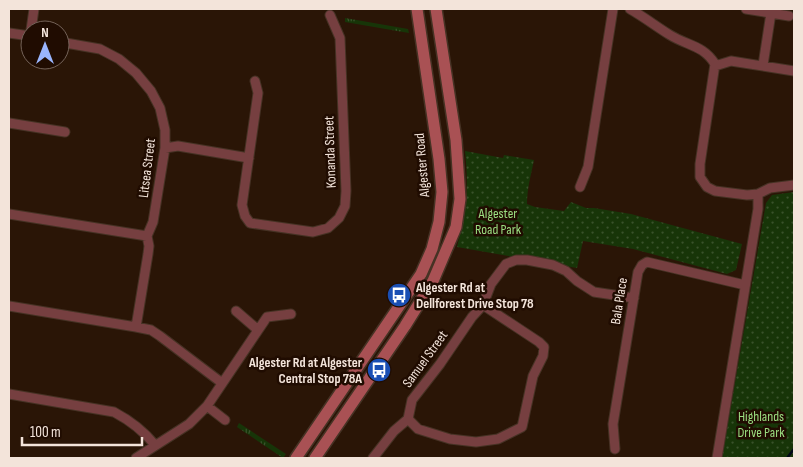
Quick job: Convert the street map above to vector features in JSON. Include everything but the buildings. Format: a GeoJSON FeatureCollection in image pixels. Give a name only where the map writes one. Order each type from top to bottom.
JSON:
{"type":"FeatureCollection","features":[{"type":"Feature","properties":{"kind":"main road","name":"Algester Road"},"geometry":{"type":"LineString","coordinates":[[296,458],[420,274],[432,249],[439,222],[442,192],[417,9]]}},
{"type":"Feature","properties":{"kind":"main road"},"geometry":{"type":"LineString","coordinates":[[315,458],[405,326],[433,281],[456,227],[460,199],[456,140],[436,9]]}},
{"type":"Feature","properties":{"kind":"street"},"geometry":{"type":"LineString","coordinates":[[580,187],[588,167],[613,9]]}},
{"type":"Feature","properties":{"kind":"street"},"geometry":{"type":"LineString","coordinates":[[630,9],[671,35],[709,54],[715,66],[700,164],[700,177],[707,187],[747,195],[758,194],[770,188],[794,185]]}},
{"type":"Feature","properties":{"kind":"street"},"geometry":{"type":"LineString","coordinates":[[751,9],[789,16]]}},
{"type":"Feature","properties":{"kind":"street"},"geometry":{"type":"LineString","coordinates":[[762,66],[771,13]]}},
{"type":"Feature","properties":{"kind":"street","name":"Konanda Street"},"geometry":{"type":"LineString","coordinates":[[249,158],[242,205],[245,216],[250,223],[313,232],[328,228],[339,218],[345,206],[346,191],[340,38],[330,15]]}},
{"type":"Feature","properties":{"kind":"street","name":"Litsea Street"},"geometry":{"type":"LineString","coordinates":[[70,44],[100,49],[119,59],[136,73],[151,91],[160,108],[165,130],[165,148],[153,222],[147,236],[148,254],[136,327]]}},
{"type":"Feature","properties":{"kind":"street"},"geometry":{"type":"LineString","coordinates":[[715,66],[731,60],[794,71]]}},
{"type":"Feature","properties":{"kind":"street"},"geometry":{"type":"LineString","coordinates":[[165,148],[178,146],[249,158],[258,93],[255,81]]}},
{"type":"Feature","properties":{"kind":"street"},"geometry":{"type":"LineString","coordinates":[[9,123],[65,132]]}},
{"type":"Feature","properties":{"kind":"street"},"geometry":{"type":"LineString","coordinates":[[717,458],[758,209],[758,194]]}},
{"type":"Feature","properties":{"kind":"street"},"geometry":{"type":"LineString","coordinates":[[9,214],[147,236]]}},
{"type":"Feature","properties":{"kind":"street","name":"Samuel Street"},"geometry":{"type":"LineString","coordinates":[[373,458],[394,431],[408,419],[412,400],[483,305],[492,284],[506,264],[516,260],[527,260],[554,265],[566,271],[594,292],[634,298]]}},
{"type":"Feature","properties":{"kind":"street","name":"Bala Place"},"geometry":{"type":"LineString","coordinates":[[615,449],[613,424],[638,272],[642,265],[647,262],[746,285]]}},
{"type":"Feature","properties":{"kind":"street"},"geometry":{"type":"LineString","coordinates":[[408,419],[418,429],[450,438],[476,442],[498,438],[522,427],[533,376],[543,356],[544,347],[483,305]]}},
{"type":"Feature","properties":{"kind":"street"},"geometry":{"type":"LineString","coordinates":[[9,306],[151,330],[222,383]]}},
{"type":"Feature","properties":{"kind":"street"},"geometry":{"type":"LineString","coordinates":[[236,311],[258,330]]}},
{"type":"Feature","properties":{"kind":"street"},"geometry":{"type":"LineString","coordinates":[[136,458],[188,424],[208,406],[267,317],[291,314]]}},
{"type":"Feature","properties":{"kind":"street"},"geometry":{"type":"LineString","coordinates":[[9,394],[114,412],[145,432],[155,445]]}},
{"type":"Feature","properties":{"kind":"street"},"geometry":{"type":"LineString","coordinates":[[208,406],[225,420]]}},
{"type":"Feature","properties":{"kind":"green space"},"geometry":{"type":"Polygon","coordinates":[[[345,18],[408,29],[409,33],[345,22],[345,18]]]}},
{"type":"Feature","properties":{"kind":"green space","name":"Algester Road Park"},"geometry":{"type":"Polygon","coordinates":[[[465,151],[503,158],[504,155],[534,160],[528,187],[527,204],[535,207],[564,211],[571,202],[586,208],[631,214],[742,244],[736,270],[727,274],[633,249],[583,241],[577,268],[457,247],[466,200],[465,151]]]}},
{"type":"Feature","properties":{"kind":"green space","name":"Highlands Drive Park"},"geometry":{"type":"Polygon","coordinates":[[[794,192],[794,458],[722,458],[766,203],[772,195],[794,192]]]}},
{"type":"Feature","properties":{"kind":"green space"},"geometry":{"type":"Polygon","coordinates":[[[239,423],[286,454],[283,458],[237,427],[239,423]]]}},
{"type":"Feature","properties":{"kind":"waterway"},"geometry":{"type":"LineString","coordinates":[[787,458],[794,449]]}},
{"type":"Feature","properties":{"kind":"place","name":"Algester Rd at Dellforest Drive Stop 78"},"geometry":{"type":"Point","coordinates":[399,295]}},
{"type":"Feature","properties":{"kind":"place","name":"Algester Rd at Algester Central Stop 78A"},"geometry":{"type":"Point","coordinates":[379,370]}}]}
